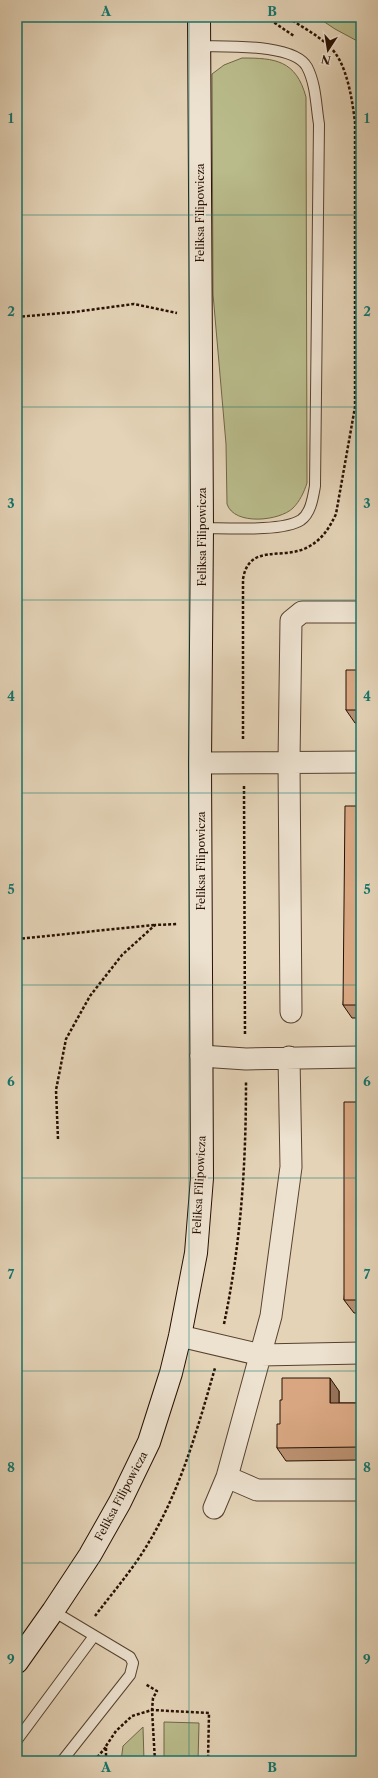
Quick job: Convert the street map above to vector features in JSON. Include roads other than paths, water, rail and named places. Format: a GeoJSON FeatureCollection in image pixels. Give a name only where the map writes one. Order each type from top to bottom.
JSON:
{"type":"FeatureCollection","features":[{"type":"Feature","properties":{"kind":"street","name":"Feliksa Filipowicza"},"geometry":{"type":"LineString","coordinates":[[17,1662],[90,1555],[120,1502],[149,1442],[171,1373],[180,1336],[196,1253],[202,1178],[200,763],[202,528],[199,17]]}},
{"type":"Feature","properties":{"kind":"street"},"geometry":{"type":"LineString","coordinates":[[291,1012],[289,761],[291,621],[302,612],[361,612]]}},
{"type":"Feature","properties":{"kind":"street"},"geometry":{"type":"LineString","coordinates":[[200,763],[289,761],[361,762]]}},
{"type":"Feature","properties":{"kind":"street"},"geometry":{"type":"LineString","coordinates":[[202,1056],[246,1058],[361,1057]]}},
{"type":"Feature","properties":{"kind":"street"},"geometry":{"type":"LineString","coordinates":[[214,1508],[227,1477],[242,1417],[271,1316],[291,1167],[289,1057]]}},
{"type":"Feature","properties":{"kind":"street"},"geometry":{"type":"LineString","coordinates":[[180,1336],[261,1355],[361,1352]]}},
{"type":"Feature","properties":{"kind":"street"},"geometry":{"type":"LineString","coordinates":[[227,1477],[256,1490],[361,1490]]}},
{"type":"Feature","properties":{"kind":"lane"},"geometry":{"type":"LineString","coordinates":[[199,46],[278,50],[298,57],[307,66],[311,76],[319,124],[315,486],[311,506],[302,520],[288,526],[202,528]]}},
{"type":"Feature","properties":{"kind":"lane"},"geometry":{"type":"LineString","coordinates":[[53,1611],[130,1657],[133,1663],[130,1675],[62,1761]]}},
{"type":"Feature","properties":{"kind":"lane"},"geometry":{"type":"LineString","coordinates":[[17,1740],[94,1636]]}}]}
